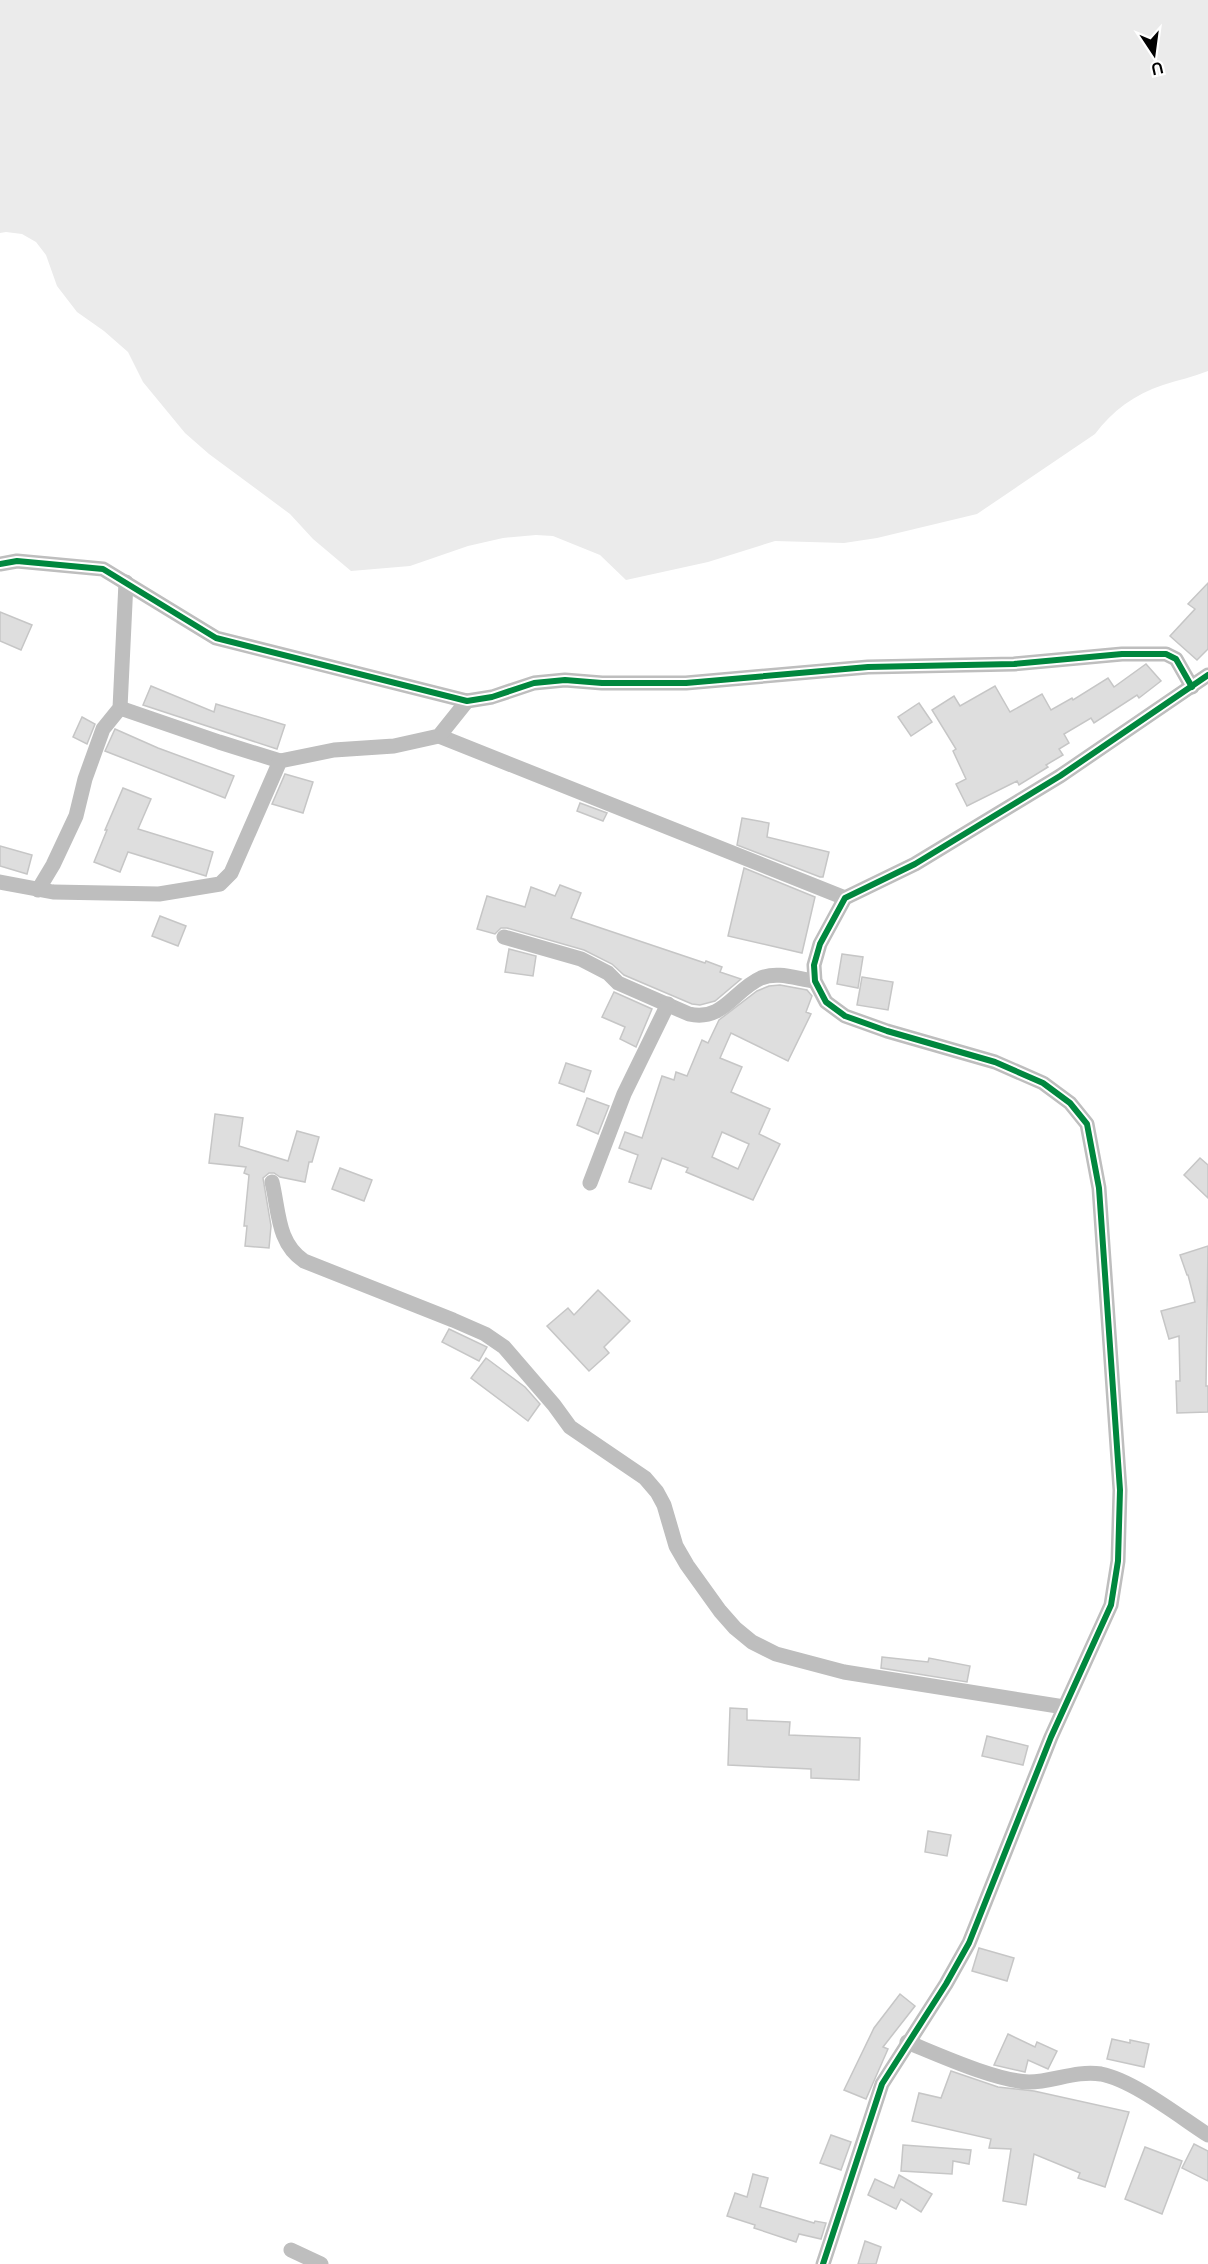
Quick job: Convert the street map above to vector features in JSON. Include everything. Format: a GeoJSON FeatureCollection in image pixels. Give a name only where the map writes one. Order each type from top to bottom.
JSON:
{"type":"FeatureCollection","features":[{"type":"Feature","properties":{"kind":"street"},"geometry":{"type":"LineString","coordinates":[[0,564],[17,561],[103,570],[216,638],[467,701],[492,697],[534,683],[565,680],[603,684],[686,683],[868,666],[1014,664],[1122,654],[1166,654],[1176,659],[1192,687]]}},
{"type":"Feature","properties":{"kind":"street"},"geometry":{"type":"LineString","coordinates":[[38,890],[53,865],[76,816],[85,779],[103,729],[120,708],[126,582]]}},
{"type":"Feature","properties":{"kind":"street"},"geometry":{"type":"LineString","coordinates":[[823,2264],[882,2084],[946,1984],[969,1943],[1064,1707],[1111,1605],[1119,1549],[1120,1490],[1099,1188],[1087,1124],[1070,1103],[1043,1083],[994,1062],[887,1032],[845,1016],[826,1002],[815,981],[814,965],[820,944],[845,898],[915,864],[1051,782],[1208,675]]}},
{"type":"Feature","properties":{"kind":"street"},"geometry":{"type":"LineString","coordinates":[[439,736],[467,701]]}},
{"type":"Feature","properties":{"kind":"street"},"geometry":{"type":"LineString","coordinates":[[120,708],[280,761],[334,750],[394,747],[439,736],[845,898]]}},
{"type":"Feature","properties":{"kind":"street"},"geometry":{"type":"LineString","coordinates":[[0,882],[38,890],[159,894],[220,884],[231,873],[280,761]]}},
{"type":"Feature","properties":{"kind":"street"},"geometry":{"type":"LineString","coordinates":[[504,937],[581,959],[608,973],[618,983],[689,1014],[705,1016],[723,1007],[760,978],[777,974],[815,981]]}},
{"type":"Feature","properties":{"kind":"street"},"geometry":{"type":"LineString","coordinates":[[590,1183],[624,1094],[668,1004]]}},
{"type":"Feature","properties":{"kind":"street"},"geometry":{"type":"LineString","coordinates":[[272,1182],[282,1236],[294,1254],[304,1261],[453,1320],[495,1340],[504,1347],[570,1427],[645,1478],[664,1505],[676,1546],[692,1572],[720,1611],[752,1642],[776,1654],[843,1672],[1064,1707]]}},
{"type":"Feature","properties":{"kind":"street"},"geometry":{"type":"LineString","coordinates":[[908,2042],[958,2063],[1018,2081],[1032,2082],[1082,2073],[1102,2074],[1126,2082],[1208,2135]]}},
{"type":"Feature","properties":{"kind":"street"},"geometry":{"type":"LineString","coordinates":[[291,2250],[321,2264]]}},
{"type":"Feature","properties":{"kind":"shaded area"},"geometry":{"type":"Polygon","coordinates":[[[0,0],[1208,0],[1208,371],[1153,389],[1134,398],[1109,418],[1095,434],[977,514],[877,538],[844,543],[775,541],[708,562],[626,580],[600,555],[553,536],[536,535],[503,538],[468,546],[410,566],[351,571],[313,539],[290,514],[209,454],[185,433],[143,382],[128,352],[77,312],[57,286],[46,255],[36,242],[22,234],[0,233],[0,0]]]}},
{"type":"Feature","properties":{"kind":"building"},"geometry":{"type":"Polygon","coordinates":[[[1208,583],[1208,649],[1197,660],[1170,636],[1195,609],[1188,604],[1208,583]]]}},
{"type":"Feature","properties":{"kind":"building"},"geometry":{"type":"Polygon","coordinates":[[[0,612],[32,625],[21,650],[0,641],[0,612]]]}},
{"type":"Feature","properties":{"kind":"building"},"geometry":{"type":"Polygon","coordinates":[[[1146,664],[1161,681],[1139,698],[1137,695],[1094,723],[1091,718],[1064,734],[1069,743],[1059,749],[1063,755],[1046,765],[1048,767],[1019,785],[1017,781],[967,806],[956,784],[966,779],[953,751],[956,749],[932,710],[954,696],[960,706],[995,686],[1010,712],[1042,694],[1051,710],[1072,698],[1073,700],[1108,678],[1114,687],[1146,664]]]}},
{"type":"Feature","properties":{"kind":"building"},"geometry":{"type":"Polygon","coordinates":[[[151,686],[214,712],[216,704],[285,725],[277,749],[143,705],[151,686]]]}},
{"type":"Feature","properties":{"kind":"building"},"geometry":{"type":"Polygon","coordinates":[[[919,703],[932,722],[911,736],[898,717],[919,703]]]}},
{"type":"Feature","properties":{"kind":"building"},"geometry":{"type":"Polygon","coordinates":[[[82,717],[95,724],[87,744],[73,737],[82,717]]]}},
{"type":"Feature","properties":{"kind":"building"},"geometry":{"type":"Polygon","coordinates":[[[115,729],[158,748],[234,776],[225,798],[105,751],[115,729]]]}},
{"type":"Feature","properties":{"kind":"building"},"geometry":{"type":"Polygon","coordinates":[[[285,774],[313,782],[303,813],[272,804],[285,774]]]}},
{"type":"Feature","properties":{"kind":"building"},"geometry":{"type":"Polygon","coordinates":[[[123,788],[151,799],[138,829],[213,852],[206,876],[128,852],[120,872],[94,862],[123,788]]]}},
{"type":"Feature","properties":{"kind":"building"},"geometry":{"type":"Polygon","coordinates":[[[580,803],[607,813],[603,821],[577,811],[580,803]]]}},
{"type":"Feature","properties":{"kind":"building"},"geometry":{"type":"Polygon","coordinates":[[[742,818],[769,823],[767,837],[829,852],[823,877],[737,845],[742,818]]]}},
{"type":"Feature","properties":{"kind":"building"},"geometry":{"type":"Polygon","coordinates":[[[0,846],[32,855],[27,874],[0,866],[0,846]]]}},
{"type":"Feature","properties":{"kind":"building"},"geometry":{"type":"Polygon","coordinates":[[[744,868],[815,897],[802,953],[728,936],[744,868]]]}},
{"type":"Feature","properties":{"kind":"building"},"geometry":{"type":"Polygon","coordinates":[[[560,885],[581,893],[571,918],[705,963],[706,961],[722,967],[720,972],[741,979],[715,1001],[700,1005],[692,1004],[624,975],[612,964],[584,950],[507,928],[501,928],[495,934],[477,929],[487,896],[525,907],[531,887],[555,896],[560,885]]]}},
{"type":"Feature","properties":{"kind":"building"},"geometry":{"type":"Polygon","coordinates":[[[160,916],[186,926],[178,946],[152,936],[160,916]]]}},
{"type":"Feature","properties":{"kind":"building"},"geometry":{"type":"Polygon","coordinates":[[[509,949],[536,956],[533,976],[505,972],[509,949]]]}},
{"type":"Feature","properties":{"kind":"building"},"geometry":{"type":"Polygon","coordinates":[[[842,954],[863,957],[858,988],[837,984],[842,954]]]}},
{"type":"Feature","properties":{"kind":"building"},"geometry":{"type":"Polygon","coordinates":[[[862,977],[893,982],[888,1010],[857,1005],[862,977]]]}},
{"type":"Feature","properties":{"kind":"building"},"geometry":{"type":"Polygon","coordinates":[[[780,985],[807,990],[812,996],[806,1012],[811,1014],[788,1061],[731,1033],[720,1058],[742,1067],[731,1092],[770,1109],[759,1134],[780,1144],[753,1200],[686,1172],[688,1168],[662,1158],[651,1189],[629,1182],[638,1155],[619,1148],[625,1132],[642,1138],[662,1076],[674,1080],[676,1072],[687,1076],[702,1040],[708,1043],[719,1020],[757,991],[769,986],[780,985]],[[722,1132],[712,1157],[738,1169],[749,1144],[722,1132]]]}},
{"type":"Feature","properties":{"kind":"building"},"geometry":{"type":"Polygon","coordinates":[[[614,992],[652,1009],[636,1047],[620,1039],[625,1027],[602,1017],[614,992]]]}},
{"type":"Feature","properties":{"kind":"building"},"geometry":{"type":"Polygon","coordinates":[[[566,1063],[591,1071],[584,1092],[559,1083],[566,1063]]]}},
{"type":"Feature","properties":{"kind":"building"},"geometry":{"type":"Polygon","coordinates":[[[587,1098],[609,1106],[598,1134],[577,1125],[587,1098]]]}},
{"type":"Feature","properties":{"kind":"building"},"geometry":{"type":"Polygon","coordinates":[[[215,1114],[243,1118],[239,1146],[288,1161],[297,1131],[319,1137],[312,1162],[309,1162],[305,1182],[280,1177],[274,1173],[269,1173],[263,1178],[271,1226],[269,1248],[245,1246],[247,1226],[244,1226],[249,1175],[244,1173],[246,1167],[209,1163],[215,1114]]]}},
{"type":"Feature","properties":{"kind":"building"},"geometry":{"type":"Polygon","coordinates":[[[1200,1158],[1208,1165],[1208,1198],[1184,1175],[1200,1158]]]}},
{"type":"Feature","properties":{"kind":"building"},"geometry":{"type":"Polygon","coordinates":[[[340,1168],[372,1180],[364,1201],[332,1189],[340,1168]]]}},
{"type":"Feature","properties":{"kind":"building"},"geometry":{"type":"Polygon","coordinates":[[[1208,1246],[1206,1386],[1208,1386],[1208,1412],[1177,1413],[1176,1381],[1180,1381],[1179,1336],[1169,1339],[1161,1311],[1195,1302],[1180,1255],[1208,1246]]]}},
{"type":"Feature","properties":{"kind":"building"},"geometry":{"type":"Polygon","coordinates":[[[598,1290],[630,1321],[604,1347],[609,1353],[589,1371],[547,1326],[568,1308],[574,1315],[598,1290]]]}},
{"type":"Feature","properties":{"kind":"building"},"geometry":{"type":"Polygon","coordinates":[[[449,1329],[487,1347],[479,1361],[442,1342],[449,1329]]]}},
{"type":"Feature","properties":{"kind":"building"},"geometry":{"type":"Polygon","coordinates":[[[486,1358],[525,1387],[540,1404],[528,1421],[471,1378],[486,1358]]]}},
{"type":"Feature","properties":{"kind":"building"},"geometry":{"type":"Polygon","coordinates":[[[882,1657],[928,1662],[929,1658],[970,1666],[967,1682],[881,1668],[882,1657]]]}},
{"type":"Feature","properties":{"kind":"building"},"geometry":{"type":"Polygon","coordinates":[[[730,1708],[747,1709],[747,1720],[790,1722],[789,1735],[860,1738],[859,1780],[811,1778],[811,1769],[728,1765],[730,1708]]]}},
{"type":"Feature","properties":{"kind":"building"},"geometry":{"type":"Polygon","coordinates":[[[987,1736],[1028,1746],[1023,1765],[982,1756],[987,1736]]]}},
{"type":"Feature","properties":{"kind":"building"},"geometry":{"type":"Polygon","coordinates":[[[928,1831],[951,1835],[947,1856],[925,1852],[928,1831]]]}},
{"type":"Feature","properties":{"kind":"building"},"geometry":{"type":"Polygon","coordinates":[[[979,1948],[1014,1958],[1007,1981],[972,1971],[979,1948]]]}},
{"type":"Feature","properties":{"kind":"building"},"geometry":{"type":"Polygon","coordinates":[[[900,1994],[915,2006],[883,2047],[888,2049],[866,2099],[844,2090],[874,2028],[900,1994]]]}},
{"type":"Feature","properties":{"kind":"building"},"geometry":{"type":"Polygon","coordinates":[[[1008,2034],[1035,2047],[1037,2042],[1057,2051],[1048,2069],[1028,2060],[1025,2072],[994,2065],[1008,2034]]]}},
{"type":"Feature","properties":{"kind":"building"},"geometry":{"type":"Polygon","coordinates":[[[1112,2039],[1149,2044],[1144,2067],[1107,2059],[1112,2039]]]}},
{"type":"Feature","properties":{"kind":"building"},"geometry":{"type":"Polygon","coordinates":[[[951,2071],[998,2087],[1034,2091],[1129,2112],[1105,2187],[1078,2178],[1080,2173],[1034,2154],[1026,2205],[1003,2201],[1011,2149],[989,2148],[991,2139],[912,2121],[919,2093],[941,2098],[951,2071]]]}},
{"type":"Feature","properties":{"kind":"building"},"geometry":{"type":"Polygon","coordinates":[[[831,2135],[851,2142],[841,2170],[820,2163],[831,2135]]]}},
{"type":"Feature","properties":{"kind":"building"},"geometry":{"type":"Polygon","coordinates":[[[1194,2144],[1208,2151],[1208,2181],[1182,2168],[1194,2144]]]}},
{"type":"Feature","properties":{"kind":"building"},"geometry":{"type":"Polygon","coordinates":[[[903,2145],[971,2150],[969,2164],[953,2161],[952,2174],[901,2171],[903,2145]]]}},
{"type":"Feature","properties":{"kind":"building"},"geometry":{"type":"Polygon","coordinates":[[[1145,2147],[1182,2161],[1162,2214],[1125,2199],[1145,2147]]]}},
{"type":"Feature","properties":{"kind":"building"},"geometry":{"type":"Polygon","coordinates":[[[753,2174],[768,2178],[760,2207],[814,2223],[815,2221],[826,2223],[821,2239],[799,2234],[796,2242],[727,2216],[735,2193],[747,2197],[753,2174]]]}},
{"type":"Feature","properties":{"kind":"building"},"geometry":{"type":"Polygon","coordinates":[[[899,2175],[932,2194],[921,2212],[901,2199],[896,2209],[868,2195],[875,2179],[894,2188],[899,2175]]]}},
{"type":"Feature","properties":{"kind":"building"},"geometry":{"type":"Polygon","coordinates":[[[865,2241],[881,2247],[876,2264],[858,2264],[865,2241]]]}},
{"type":"Feature","properties":{"kind":"cycle path"},"geometry":{"type":"LineString","coordinates":[[0,564],[17,561],[103,569],[216,638],[467,701],[492,697],[534,683],[565,680],[602,683],[686,683],[868,667],[1014,664],[1122,654],[1166,654],[1176,659],[1192,687]]}},
{"type":"Feature","properties":{"kind":"cycle path"},"geometry":{"type":"LineString","coordinates":[[823,2264],[882,2084],[946,1984],[969,1943],[1051,1737],[1111,1605],[1118,1561],[1120,1490],[1099,1188],[1087,1124],[1070,1103],[1043,1083],[995,1062],[887,1031],[845,1016],[826,1002],[815,981],[814,965],[820,944],[845,898],[915,864],[1060,776],[1208,675]]}}]}
